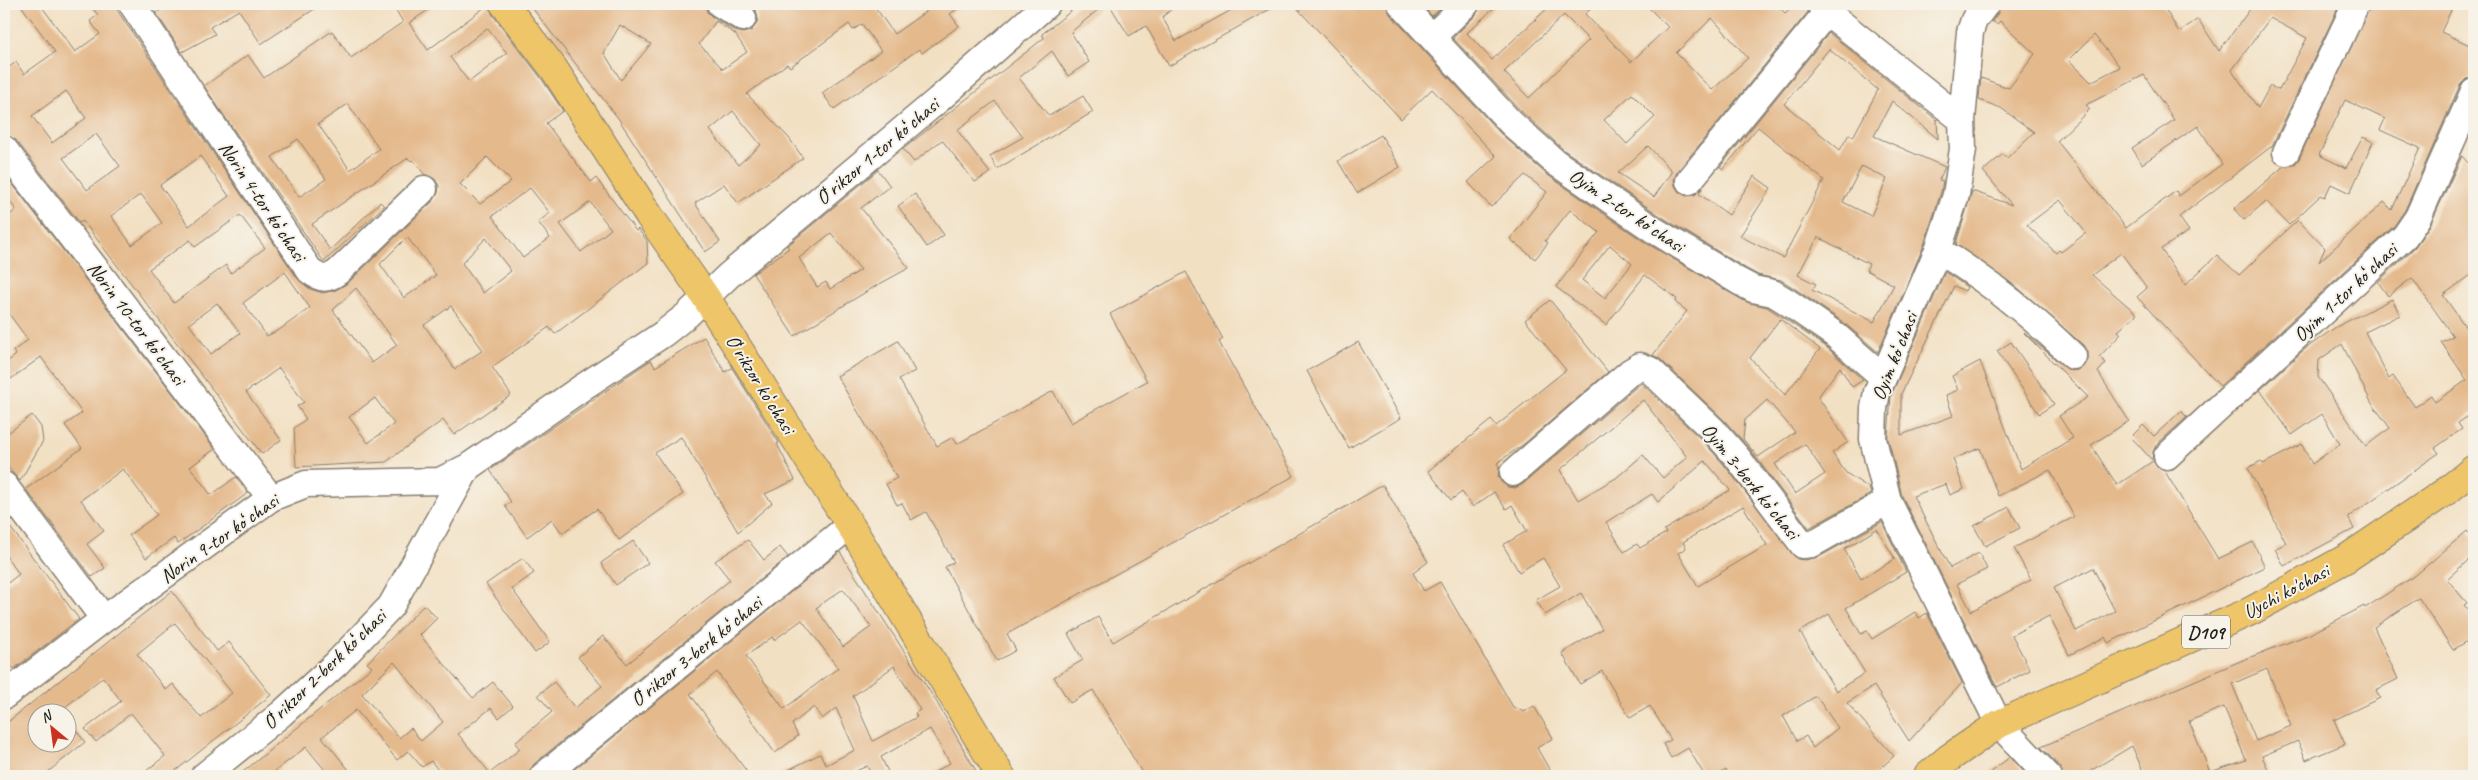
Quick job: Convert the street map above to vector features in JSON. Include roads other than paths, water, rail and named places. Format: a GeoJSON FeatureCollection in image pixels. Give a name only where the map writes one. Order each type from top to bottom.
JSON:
{"type":"FeatureCollection","features":[{"type":"Feature","properties":{"kind":"main road","name":"Oʻrikzor koʻchasi"},"geometry":{"type":"LineString","coordinates":[[504,4],[554,69],[650,217],[705,296],[850,525],[1001,776]]}},
{"type":"Feature","properties":{"kind":"main road","name":"Uychi ko'chasi"},"geometry":{"type":"LineString","coordinates":[[1928,776],[1949,758],[1999,724],[2251,611],[2347,558],[2448,490],[2474,469]]}},
{"type":"Feature","properties":{"kind":"street","name":"Norin 4-tor koʻchasi"},"geometry":{"type":"LineString","coordinates":[[132,4],[310,272],[319,278],[330,278],[339,271],[424,189]]}},
{"type":"Feature","properties":{"kind":"street"},"geometry":{"type":"LineString","coordinates":[[720,4],[743,18]]}},
{"type":"Feature","properties":{"kind":"street","name":"Oʻrikzor 1-tor koʻchasi"},"geometry":{"type":"LineString","coordinates":[[468,467],[582,387],[663,334],[687,315],[705,296],[938,100],[1047,4]]}},
{"type":"Feature","properties":{"kind":"street","name":"Oyim 2-tor koʻchasi"},"geometry":{"type":"LineString","coordinates":[[1401,4],[1512,122],[1556,162],[1654,230],[1738,281],[1753,289],[1773,293],[1786,301],[1834,334],[1883,377]]}},
{"type":"Feature","properties":{"kind":"street"},"geometry":{"type":"LineString","coordinates":[[1432,37],[1466,4]]}},
{"type":"Feature","properties":{"kind":"street","name":"Oyim koʻchasi"},"geometry":{"type":"LineString","coordinates":[[1986,4],[1974,20],[1970,32],[1962,120],[1961,173],[1956,195],[1938,250],[1883,377],[1874,408],[1872,423],[1880,472],[1888,501],[1999,724],[2048,776]]}},
{"type":"Feature","properties":{"kind":"street"},"geometry":{"type":"LineString","coordinates":[[2286,152],[2356,4]]}},
{"type":"Feature","properties":{"kind":"street"},"geometry":{"type":"LineString","coordinates":[[1689,181],[1823,8],[1962,120]]}},
{"type":"Feature","properties":{"kind":"street","name":"Oyim 1-tor koʻchasi"},"geometry":{"type":"LineString","coordinates":[[2167,456],[2405,236],[2418,217],[2474,91]]}},
{"type":"Feature","properties":{"kind":"street","name":"Norin 10-tor koʻchasi"},"geometry":{"type":"LineString","coordinates":[[4,149],[271,498]]}},
{"type":"Feature","properties":{"kind":"street"},"geometry":{"type":"LineString","coordinates":[[1938,250],[1968,268],[2038,323],[2073,356]]}},
{"type":"Feature","properties":{"kind":"street","name":"Oyim 3-berk koʻchasi"},"geometry":{"type":"LineString","coordinates":[[1513,473],[1630,372],[1640,366],[1650,370],[1714,431],[1737,457],[1803,545],[1812,544],[1888,501]]}},
{"type":"Feature","properties":{"kind":"street","name":"Norin 9-tor koʻchasi"},"geometry":{"type":"LineString","coordinates":[[4,696],[104,619],[271,498],[306,484],[433,482],[468,467]]}},
{"type":"Feature","properties":{"kind":"street","name":"Oʻrikzor 2-berk koʻchasi"},"geometry":{"type":"LineString","coordinates":[[204,776],[282,714],[336,664],[391,606],[468,467]]}},
{"type":"Feature","properties":{"kind":"street"},"geometry":{"type":"LineString","coordinates":[[4,485],[104,619]]}},
{"type":"Feature","properties":{"kind":"street","name":"Oʻrikzor 3-berk koʻchasi"},"geometry":{"type":"LineString","coordinates":[[543,776],[850,525]]}}]}
